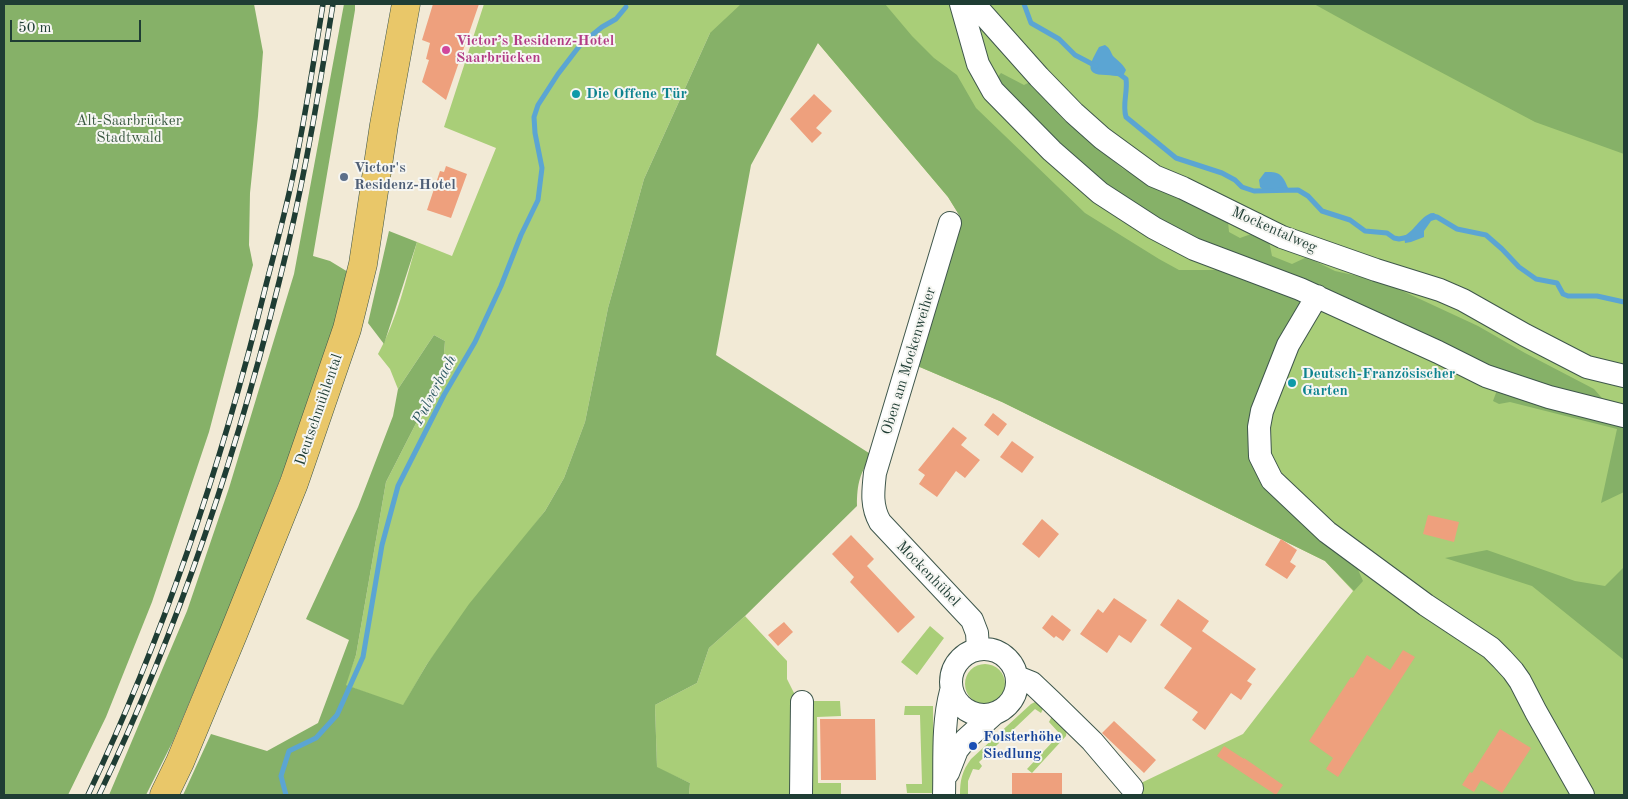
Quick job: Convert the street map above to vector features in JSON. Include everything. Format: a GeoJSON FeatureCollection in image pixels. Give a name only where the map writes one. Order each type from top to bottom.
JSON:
{"type":"FeatureCollection","features":[{"type":"Feature","properties":{"kind":"main road","name":"Deutschmühlental"},"geometry":{"type":"LineString","coordinates":[[164,795],[213,684],[294,483],[347,329],[362,264],[384,125],[406,4]]}},
{"type":"Feature","properties":{"kind":"street"},"geometry":{"type":"LineString","coordinates":[[961,4],[978,64],[993,92],[1052,151],[1100,193],[1154,228],[1194,249],[1316,296],[1486,376],[1549,397],[1624,416]]}},
{"type":"Feature","properties":{"kind":"street","name":"Mockentalweg"},"geometry":{"type":"LineString","coordinates":[[974,4],[1074,113],[1102,138],[1154,176],[1183,188],[1282,237],[1440,290],[1463,300],[1525,335],[1588,367],[1624,376]]}},
{"type":"Feature","properties":{"kind":"street","name":"Oben am Mockenweiher"},"geometry":{"type":"LineString","coordinates":[[873,500],[876,473],[950,223]]}},
{"type":"Feature","properties":{"kind":"street"},"geometry":{"type":"LineString","coordinates":[[1316,296],[1288,345],[1262,411],[1259,427],[1260,456],[1272,480],[1327,532],[1426,606],[1491,648],[1514,671],[1583,795]]}},
{"type":"Feature","properties":{"kind":"street","name":"Mockenhübel"},"geometry":{"type":"LineString","coordinates":[[873,500],[875,513],[880,522],[972,620],[978,649]]}},
{"type":"Feature","properties":{"kind":"street"},"geometry":{"type":"LineString","coordinates":[[978,649],[989,649],[1004,656],[1014,667],[1017,678],[1017,687],[1010,704],[994,714],[979,716],[971,714],[959,705],[952,691],[950,680],[953,668],[960,659],[978,649]]}},
{"type":"Feature","properties":{"kind":"street"},"geometry":{"type":"LineString","coordinates":[[1017,678],[1032,682],[1052,701],[1092,741],[1132,788]]}},
{"type":"Feature","properties":{"kind":"street"},"geometry":{"type":"LineString","coordinates":[[944,789],[944,754],[948,705],[952,691]]}},
{"type":"Feature","properties":{"kind":"street"},"geometry":{"type":"LineString","coordinates":[[801,795],[802,702]]}},
{"type":"Feature","properties":{"kind":"street"},"geometry":{"type":"LineString","coordinates":[[944,789],[957,750],[965,740],[994,714]]}},
{"type":"Feature","properties":{"kind":"green space","name":"Alt-Saarbrücker Stadtwald"},"geometry":{"type":"Polygon","coordinates":[[[4,4],[254,4],[263,52],[250,193],[249,245],[253,265],[209,432],[152,602],[106,717],[68,795],[4,795],[4,4]]]}},
{"type":"Feature","properties":{"kind":"green space"},"geometry":{"type":"Polygon","coordinates":[[[344,4],[355,4],[355,10],[313,256],[330,261],[348,272],[343,300],[299,431],[234,596],[173,741],[146,795],[109,795],[187,611],[229,488],[294,274],[344,4]]]}},
{"type":"Feature","properties":{"kind":"green space","name":"Deutsch-Französischer Garten"},"geometry":{"type":"Polygon","coordinates":[[[484,4],[1624,4],[1624,795],[1139,795],[1141,783],[1243,734],[1353,591],[1325,561],[1002,402],[915,365],[961,218],[948,197],[818,43],[710,33],[644,179],[608,308],[585,422],[564,478],[545,511],[427,664],[403,706],[345,685],[356,655],[386,482],[433,390],[442,378],[445,341],[434,335],[398,389],[390,369],[378,354],[396,313],[417,242],[452,256],[496,148],[444,127],[484,4]]]}},
{"type":"Feature","properties":{"kind":"green space"},"geometry":{"type":"Polygon","coordinates":[[[741,4],[885,4],[912,36],[934,58],[957,75],[976,108],[1085,213],[1179,270],[1224,270],[1201,240],[1159,219],[1110,187],[1061,145],[996,79],[1001,73],[1024,85],[1030,82],[1064,120],[1123,169],[1228,221],[1229,232],[1240,238],[1254,233],[1269,241],[1272,256],[1292,264],[1307,257],[1335,271],[1381,281],[1478,326],[1594,389],[1608,405],[1624,410],[1624,492],[1601,503],[1617,429],[1510,402],[1499,404],[1493,401],[1500,382],[1316,297],[1288,345],[1260,456],[1348,547],[1363,581],[1354,591],[1325,561],[1002,402],[915,365],[961,218],[948,197],[818,43],[751,165],[716,355],[872,455],[860,479],[857,506],[745,616],[709,648],[697,683],[655,705],[657,767],[690,783],[689,795],[183,795],[211,734],[267,751],[318,723],[349,640],[306,619],[358,507],[393,416],[398,389],[434,335],[445,341],[442,378],[433,390],[386,482],[356,655],[346,685],[403,705],[427,664],[469,604],[545,511],[564,478],[585,422],[608,308],[644,179],[710,33],[741,4]]]}},
{"type":"Feature","properties":{"kind":"green space"},"geometry":{"type":"Polygon","coordinates":[[[1314,4],[1624,4],[1624,154],[1535,122],[1314,4]]]}},
{"type":"Feature","properties":{"kind":"green space"},"geometry":{"type":"Polygon","coordinates":[[[389,231],[417,242],[384,344],[368,323],[389,231]]]}},
{"type":"Feature","properties":{"kind":"green space"},"geometry":{"type":"Polygon","coordinates":[[[1487,550],[1575,581],[1605,586],[1624,567],[1624,660],[1532,586],[1445,558],[1487,550]]]}},
{"type":"Feature","properties":{"kind":"green space"},"geometry":{"type":"Polygon","coordinates":[[[745,616],[787,661],[787,679],[798,701],[840,701],[841,716],[817,717],[818,783],[841,783],[841,795],[689,795],[690,783],[657,768],[655,705],[697,683],[709,648],[745,616]]]}},
{"type":"Feature","properties":{"kind":"green space"},"geometry":{"type":"Polygon","coordinates":[[[930,626],[944,638],[917,675],[901,662],[930,626]]]}},
{"type":"Feature","properties":{"kind":"green space"},"geometry":{"type":"Polygon","coordinates":[[[981,664],[989,664],[996,667],[1002,673],[1005,684],[1002,695],[996,701],[989,704],[981,704],[974,701],[968,695],[965,688],[965,680],[968,673],[974,667],[981,664]]]}},
{"type":"Feature","properties":{"kind":"green space"},"geometry":{"type":"Polygon","coordinates":[[[1037,701],[1045,705],[1041,713],[1035,709],[979,762],[982,766],[979,770],[973,769],[968,781],[968,795],[960,795],[962,776],[971,759],[1031,704],[1037,701]]]}},
{"type":"Feature","properties":{"kind":"green space"},"geometry":{"type":"Polygon","coordinates":[[[905,706],[933,706],[934,793],[907,793],[906,784],[922,784],[920,715],[904,715],[905,706]]]}},
{"type":"Feature","properties":{"kind":"green space"},"geometry":{"type":"Polygon","coordinates":[[[1054,712],[1067,729],[1066,736],[1032,773],[1027,769],[1060,734],[1049,722],[1054,712]]]}},
{"type":"Feature","properties":{"kind":"water"},"geometry":{"type":"Polygon","coordinates":[[[1105,45],[1126,70],[1123,76],[1098,74],[1091,70],[1091,62],[1099,47],[1105,45]]]}},
{"type":"Feature","properties":{"kind":"water"},"geometry":{"type":"Polygon","coordinates":[[[1265,172],[1275,172],[1281,175],[1289,190],[1266,192],[1260,187],[1259,180],[1265,172]]]}},
{"type":"Feature","properties":{"kind":"water"},"geometry":{"type":"Polygon","coordinates":[[[1434,213],[1438,216],[1437,219],[1431,221],[1424,231],[1424,237],[1405,243],[1404,236],[1425,216],[1434,213]]]}},
{"type":"Feature","properties":{"kind":"building","name":"Victor’s Residenz-Hotel Saarbrücken"},"geometry":{"type":"Polygon","coordinates":[[[433,4],[479,4],[446,100],[422,82],[429,60],[426,59],[430,43],[422,40],[433,4]]]}},
{"type":"Feature","properties":{"kind":"building"},"geometry":{"type":"Polygon","coordinates":[[[814,94],[832,111],[816,128],[822,133],[812,143],[790,119],[814,94]]]}},
{"type":"Feature","properties":{"kind":"building"},"geometry":{"type":"Polygon","coordinates":[[[446,166],[467,174],[451,218],[427,210],[440,171],[444,172],[446,166]]]}},
{"type":"Feature","properties":{"kind":"building"},"geometry":{"type":"Polygon","coordinates":[[[993,413],[1007,424],[998,436],[984,425],[993,413]]]}},
{"type":"Feature","properties":{"kind":"building"},"geometry":{"type":"Polygon","coordinates":[[[953,427],[967,438],[961,445],[980,460],[965,478],[956,471],[937,497],[919,484],[925,475],[918,470],[953,427]]]}},
{"type":"Feature","properties":{"kind":"building"},"geometry":{"type":"Polygon","coordinates":[[[1012,441],[1034,457],[1022,473],[1000,457],[1012,441]]]}},
{"type":"Feature","properties":{"kind":"building"},"geometry":{"type":"Polygon","coordinates":[[[1428,515],[1459,522],[1454,542],[1423,534],[1428,515]]]}},
{"type":"Feature","properties":{"kind":"building"},"geometry":{"type":"Polygon","coordinates":[[[1042,519],[1059,534],[1039,558],[1022,544],[1042,519]]]}},
{"type":"Feature","properties":{"kind":"building"},"geometry":{"type":"Polygon","coordinates":[[[851,535],[874,559],[867,566],[915,617],[898,633],[850,582],[854,577],[832,554],[851,535]]]}},
{"type":"Feature","properties":{"kind":"building"},"geometry":{"type":"Polygon","coordinates":[[[1281,539],[1297,550],[1290,562],[1296,566],[1287,579],[1265,565],[1281,539]]]}},
{"type":"Feature","properties":{"kind":"building"},"geometry":{"type":"Polygon","coordinates":[[[1114,598],[1147,620],[1131,643],[1119,635],[1107,653],[1080,634],[1098,609],[1103,613],[1114,598]]]}},
{"type":"Feature","properties":{"kind":"building"},"geometry":{"type":"Polygon","coordinates":[[[1178,599],[1209,621],[1202,631],[1256,669],[1247,681],[1252,684],[1241,700],[1231,693],[1205,730],[1192,720],[1198,712],[1164,688],[1192,648],[1160,625],[1178,599]]]}},
{"type":"Feature","properties":{"kind":"building"},"geometry":{"type":"Polygon","coordinates":[[[1052,615],[1071,630],[1063,641],[1056,636],[1054,638],[1042,628],[1052,615]]]}},
{"type":"Feature","properties":{"kind":"building"},"geometry":{"type":"Polygon","coordinates":[[[784,622],[793,632],[778,646],[768,635],[784,622]]]}},
{"type":"Feature","properties":{"kind":"building"},"geometry":{"type":"Polygon","coordinates":[[[1403,650],[1415,657],[1338,777],[1326,769],[1333,758],[1309,741],[1367,655],[1390,670],[1403,650]]]}},
{"type":"Feature","properties":{"kind":"building"},"geometry":{"type":"Polygon","coordinates":[[[820,719],[875,719],[876,780],[821,780],[820,719]]]}},
{"type":"Feature","properties":{"kind":"building"},"geometry":{"type":"Polygon","coordinates":[[[1114,721],[1156,760],[1144,773],[1102,733],[1114,721]]]}},
{"type":"Feature","properties":{"kind":"building"},"geometry":{"type":"Polygon","coordinates":[[[1500,729],[1531,748],[1502,793],[1481,780],[1474,792],[1462,785],[1470,772],[1472,773],[1500,729]]]}},
{"type":"Feature","properties":{"kind":"building"},"geometry":{"type":"Polygon","coordinates":[[[1224,746],[1283,785],[1276,795],[1217,756],[1224,746]]]}},
{"type":"Feature","properties":{"kind":"building"},"geometry":{"type":"Polygon","coordinates":[[[1012,773],[1062,773],[1062,795],[1012,795],[1012,773]]]}},
{"type":"Feature","properties":{"kind":"waterway"},"geometry":{"type":"LineString","coordinates":[[1024,4],[1031,23],[1059,39],[1075,55],[1096,66]]}},
{"type":"Feature","properties":{"kind":"waterway","name":"Pulverbach"},"geometry":{"type":"LineString","coordinates":[[286,795],[281,776],[289,751],[316,738],[337,715],[363,657],[382,545],[398,486],[444,395],[475,342],[538,200],[542,168],[535,133],[534,117],[538,105],[558,74],[581,44],[602,27],[616,19],[626,7]]}},
{"type":"Feature","properties":{"kind":"waterway"},"geometry":{"type":"LineString","coordinates":[[1118,73],[1126,79],[1126,117],[1176,158],[1222,173],[1235,180],[1242,187],[1254,191],[1298,190],[1308,196],[1322,211],[1350,220],[1365,231],[1387,233],[1399,239],[1409,237]]}},
{"type":"Feature","properties":{"kind":"waterway"},"geometry":{"type":"LineString","coordinates":[[1431,216],[1437,217],[1457,229],[1486,235],[1519,267],[1536,279],[1557,283],[1563,294],[1568,296],[1597,296],[1624,302]]}},
{"type":"Feature","properties":{"kind":"railway"},"geometry":{"type":"LineString","coordinates":[[88,795],[116,734],[167,609],[190,545],[231,416],[283,220],[304,118],[323,4]]}},
{"type":"Feature","properties":{"kind":"railway"},"geometry":{"type":"LineString","coordinates":[[99,795],[129,729],[184,594],[231,456],[252,386],[295,215],[313,125],[333,4]]}},
{"type":"Feature","properties":{"kind":"place","name":"Victor’s Residenz-Hotel Saarbrücken"},"geometry":{"type":"Point","coordinates":[446,50]}},
{"type":"Feature","properties":{"kind":"place","name":"Die Offene Tür"},"geometry":{"type":"Point","coordinates":[576,94]}},
{"type":"Feature","properties":{"kind":"place","name":"Victor's Residenz-Hotel"},"geometry":{"type":"Point","coordinates":[344,177]}},
{"type":"Feature","properties":{"kind":"place","name":"Deutsch-Französischer Garten"},"geometry":{"type":"Point","coordinates":[1292,383]}},
{"type":"Feature","properties":{"kind":"place","name":"Folsterhöhe Siedlung"},"geometry":{"type":"Point","coordinates":[973,746]}}]}
